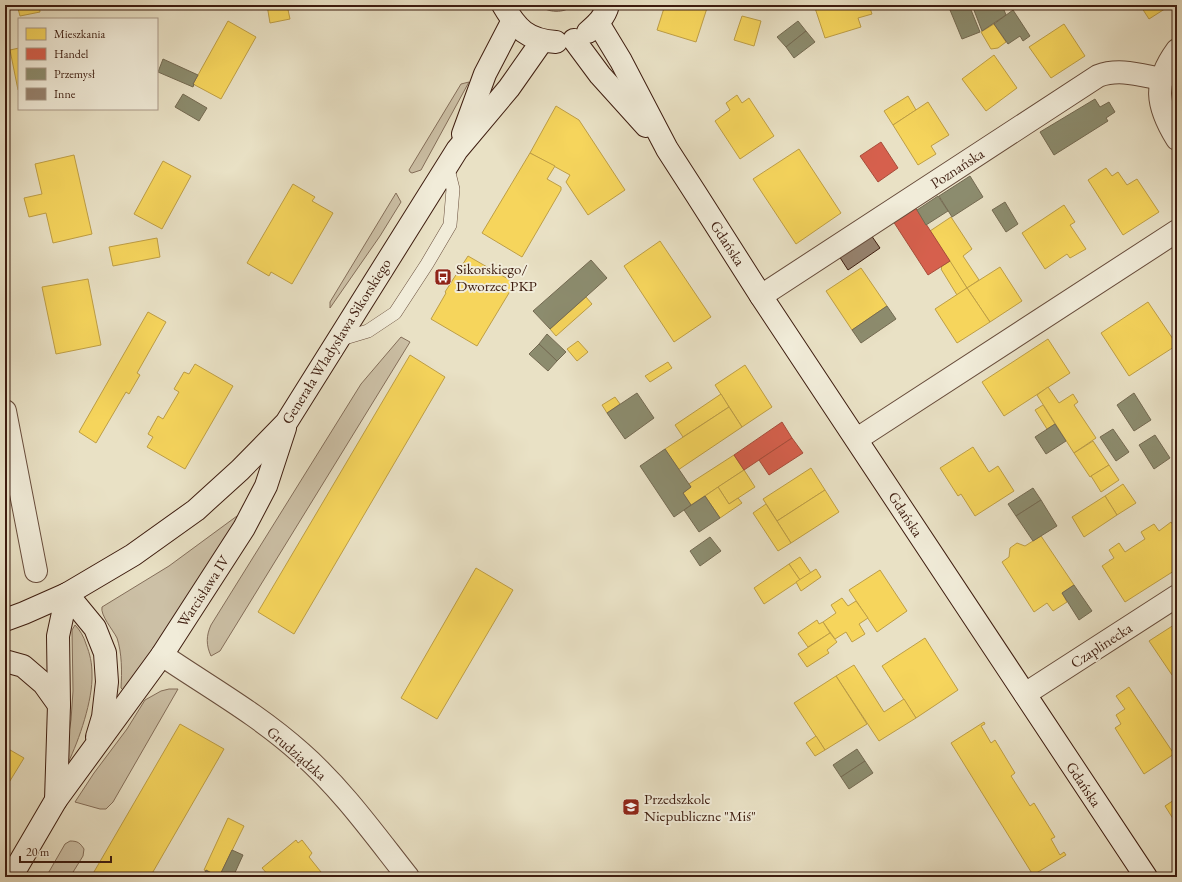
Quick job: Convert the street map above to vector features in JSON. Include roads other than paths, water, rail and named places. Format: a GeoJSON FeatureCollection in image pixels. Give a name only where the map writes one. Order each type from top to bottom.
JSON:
{"type":"FeatureCollection","features":[{"type":"Feature","properties":{"kind":"street"},"geometry":{"type":"LineString","coordinates":[[508,13],[526,34],[542,41],[558,42],[574,40],[587,33],[603,14]]}},
{"type":"Feature","properties":{"kind":"street","name":"Generała Władysława Sikorskiego"},"geometry":{"type":"LineString","coordinates":[[452,158],[508,13]]}},
{"type":"Feature","properties":{"kind":"street","name":"Gdańska"},"geometry":{"type":"LineString","coordinates":[[603,14],[621,61],[667,149],[761,296],[1146,877]]}},
{"type":"Feature","properties":{"kind":"street","name":"Gdańska"},"geometry":{"type":"LineString","coordinates":[[574,40],[600,75],[667,149]]}},
{"type":"Feature","properties":{"kind":"street","name":"Generała Władysława Sikorskiego"},"geometry":{"type":"LineString","coordinates":[[5,620],[67,594],[133,555],[196,510],[240,470],[286,423],[452,158],[509,88],[542,41]]}},
{"type":"Feature","properties":{"kind":"street"},"geometry":{"type":"LineString","coordinates":[[1177,50],[1166,68],[1160,88],[1161,107],[1177,138]]}},
{"type":"Feature","properties":{"kind":"street","name":"Poznańska"},"geometry":{"type":"LineString","coordinates":[[761,296],[1098,76],[1114,72],[1132,73],[1162,79]]}},
{"type":"Feature","properties":{"kind":"street"},"geometry":{"type":"LineString","coordinates":[[856,439],[1177,231]]}},
{"type":"Feature","properties":{"kind":"street"},"geometry":{"type":"LineString","coordinates":[[6,420],[36,571]]}},
{"type":"Feature","properties":{"kind":"street","name":"Warcisława IV"},"geometry":{"type":"LineString","coordinates":[[11,877],[56,800],[162,655],[244,528],[266,486],[286,423]]}},
{"type":"Feature","properties":{"kind":"street","name":"Warcisława IV"},"geometry":{"type":"LineString","coordinates":[[56,800],[59,705],[58,636],[67,594]]}},
{"type":"Feature","properties":{"kind":"street","name":"Warcisława IV"},"geometry":{"type":"LineString","coordinates":[[67,594],[95,628],[105,652],[107,682],[103,717],[94,746]]}},
{"type":"Feature","properties":{"kind":"street","name":"Czaplinecka"},"geometry":{"type":"LineString","coordinates":[[1025,694],[1177,596]]}},
{"type":"Feature","properties":{"kind":"street","name":"Grudziądzka"},"geometry":{"type":"LineString","coordinates":[[162,655],[259,721],[301,753],[346,798],[408,877]]}},
{"type":"Feature","properties":{"kind":"street"},"geometry":{"type":"LineString","coordinates":[[5,661],[23,666],[44,684],[59,705]]}},
{"type":"Feature","properties":{"kind":"lane"},"geometry":{"type":"LineString","coordinates":[[337,341],[368,331],[395,313],[427,264],[450,225],[453,188],[452,158]]}},
{"type":"Feature","properties":{"kind":"place","name":"Sikorskiego/ Dworzec PKP"},"geometry":{"type":"Point","coordinates":[443,277]}},
{"type":"Feature","properties":{"kind":"place","name":"Przedszkole Niepubliczne \"Miś\""},"geometry":{"type":"Point","coordinates":[631,807]}}]}
